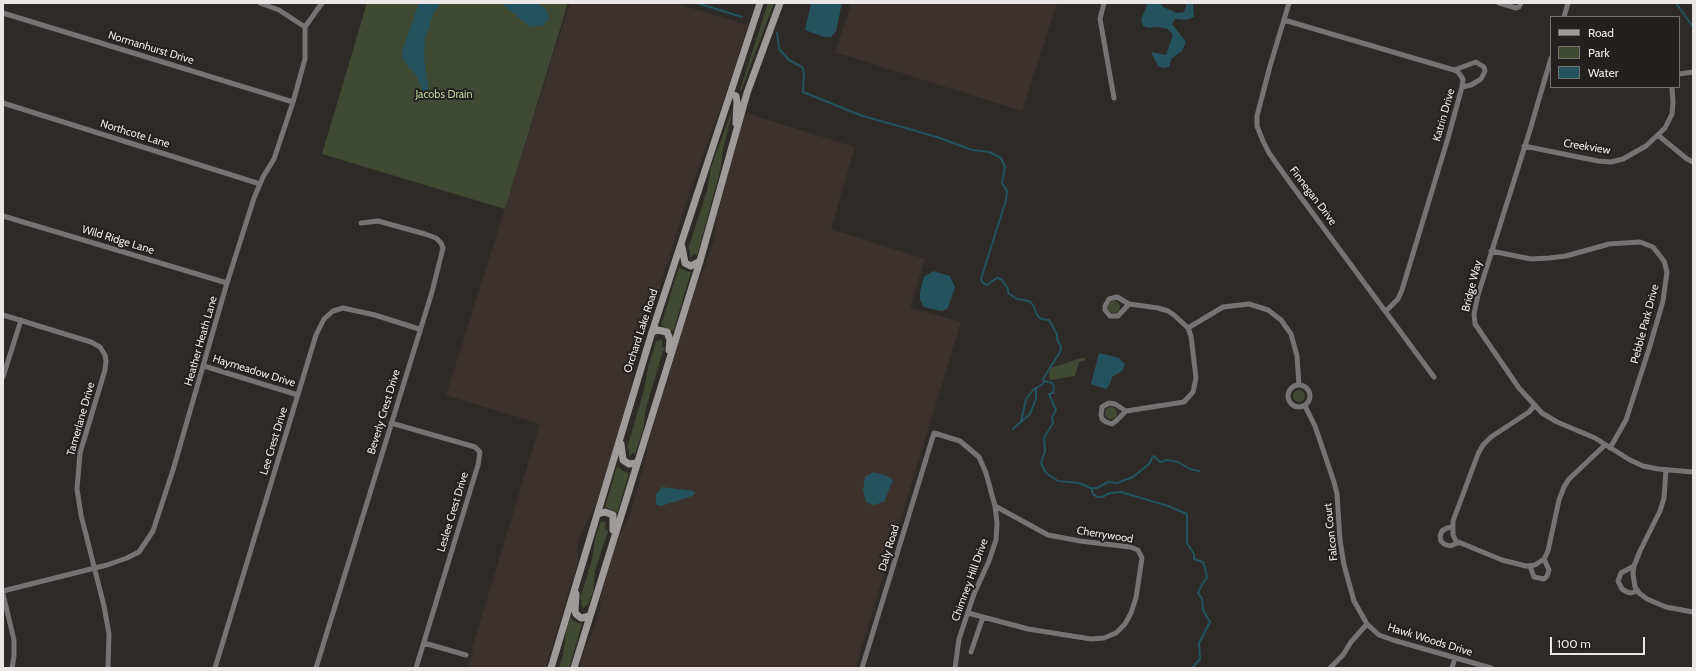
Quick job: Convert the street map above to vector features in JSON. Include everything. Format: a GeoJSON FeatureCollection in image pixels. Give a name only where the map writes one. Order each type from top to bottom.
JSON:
{"type":"FeatureCollection","features":[{"type":"Feature","properties":{"kind":"main road","name":"Orchard Lake Road"},"geometry":{"type":"LineString","coordinates":[[550,668],[652,332],[760,3]]}},
{"type":"Feature","properties":{"kind":"main road"},"geometry":{"type":"LineString","coordinates":[[574,668],[700,261],[747,93],[780,3]]}},
{"type":"Feature","properties":{"kind":"main road"},"geometry":{"type":"LineString","coordinates":[[731,94],[736,96],[738,102],[736,135]]}},
{"type":"Feature","properties":{"kind":"main road"},"geometry":{"type":"LineString","coordinates":[[681,243],[685,263],[691,266],[700,261]]}},
{"type":"Feature","properties":{"kind":"main road"},"geometry":{"type":"LineString","coordinates":[[652,332],[663,330],[670,336],[667,368]]}},
{"type":"Feature","properties":{"kind":"main road"},"geometry":{"type":"LineString","coordinates":[[621,438],[623,460],[629,464],[637,463]]}},
{"type":"Feature","properties":{"kind":"main road"},"geometry":{"type":"LineString","coordinates":[[598,514],[605,512],[613,515],[614,522],[612,544]]}},
{"type":"Feature","properties":{"kind":"main road"},"geometry":{"type":"LineString","coordinates":[[577,582],[575,611],[581,618],[590,616]]}},
{"type":"Feature","properties":{"kind":"street"},"geometry":{"type":"LineString","coordinates":[[260,3],[279,10],[305,28],[322,3]]}},
{"type":"Feature","properties":{"kind":"street"},"geometry":{"type":"LineString","coordinates":[[1104,3],[1100,19],[1114,98]]}},
{"type":"Feature","properties":{"kind":"street","name":"Finnegan Drive"},"geometry":{"type":"LineString","coordinates":[[1289,3],[1260,100],[1257,126],[1262,141],[1269,154],[1434,377]]}},
{"type":"Feature","properties":{"kind":"street"},"geometry":{"type":"LineString","coordinates":[[1499,3],[1516,8],[1519,7],[1521,3]]}},
{"type":"Feature","properties":{"kind":"street"},"geometry":{"type":"LineString","coordinates":[[1564,16],[1568,3]]}},
{"type":"Feature","properties":{"kind":"street","name":"Normanhurst Drive"},"geometry":{"type":"LineString","coordinates":[[3,13],[293,102]]}},
{"type":"Feature","properties":{"kind":"street"},"geometry":{"type":"LineString","coordinates":[[1284,20],[1454,70],[1476,62],[1484,67],[1485,71],[1481,79],[1471,85],[1462,87]]}},
{"type":"Feature","properties":{"kind":"street","name":"Heather Heath Lane"},"geometry":{"type":"LineString","coordinates":[[3,590],[94,569],[127,558],[138,552],[153,531],[173,470],[227,283],[260,184],[274,159],[293,102],[305,59],[305,28]]}},
{"type":"Feature","properties":{"kind":"street","name":"Bridge Way"},"geometry":{"type":"LineString","coordinates":[[1550,61],[1474,314],[1475,324],[1518,388],[1542,412],[1557,422],[1596,438],[1630,460],[1643,466],[1666,470],[1693,472]]}},
{"type":"Feature","properties":{"kind":"street","name":"Katrin Drive"},"geometry":{"type":"LineString","coordinates":[[1386,311],[1398,299],[1402,290],[1462,87],[1463,79],[1458,72],[1454,70]]}},
{"type":"Feature","properties":{"kind":"street"},"geometry":{"type":"LineString","coordinates":[[1680,74],[1693,72]]}},
{"type":"Feature","properties":{"kind":"street","name":"Creekview"},"geometry":{"type":"LineString","coordinates":[[1524,146],[1611,162],[1623,159],[1633,155],[1646,146],[1659,136],[1665,128],[1672,114],[1672,88]]}},
{"type":"Feature","properties":{"kind":"street","name":"Northcote Lane"},"geometry":{"type":"LineString","coordinates":[[3,103],[260,184]]}},
{"type":"Feature","properties":{"kind":"street"},"geometry":{"type":"LineString","coordinates":[[1659,136],[1687,160],[1693,162]]}},
{"type":"Feature","properties":{"kind":"street","name":"Wild Ridge Lane"},"geometry":{"type":"LineString","coordinates":[[3,216],[227,283]]}},
{"type":"Feature","properties":{"kind":"street","name":"Beverly Crest Drive"},"geometry":{"type":"LineString","coordinates":[[316,668],[441,260],[443,248],[441,243],[436,238],[394,225],[378,221],[361,223]]}},
{"type":"Feature","properties":{"kind":"street","name":"Pebble Park Drive"},"geometry":{"type":"LineString","coordinates":[[1492,251],[1532,259],[1549,258],[1566,256],[1609,244],[1640,242],[1653,247],[1664,261],[1667,272],[1665,289],[1652,339],[1626,420],[1608,446],[1569,479],[1564,487],[1559,500],[1553,535],[1544,559]]}},
{"type":"Feature","properties":{"kind":"street"},"geometry":{"type":"LineString","coordinates":[[1126,411],[1116,422],[1112,424],[1102,419],[1101,415],[1102,407],[1109,403],[1115,404],[1126,411],[1175,405],[1184,402],[1193,392],[1196,378],[1193,348],[1188,328],[1168,311],[1129,304],[1117,298],[1112,298],[1106,302],[1105,310],[1110,316],[1118,316],[1129,304]]}},
{"type":"Feature","properties":{"kind":"street"},"geometry":{"type":"LineString","coordinates":[[1188,328],[1216,310],[1230,306],[1249,304],[1268,310],[1280,320],[1291,334],[1297,356],[1299,385]]}},
{"type":"Feature","properties":{"kind":"street","name":"Lee Crest Drive"},"geometry":{"type":"LineString","coordinates":[[215,668],[316,336],[324,319],[333,311],[343,308],[419,329]]}},
{"type":"Feature","properties":{"kind":"street","name":"Tamerlane Drive"},"geometry":{"type":"LineString","coordinates":[[3,315],[91,342],[100,347],[105,354],[105,370],[80,454],[77,489],[81,515],[104,606],[108,634],[108,668]]}},
{"type":"Feature","properties":{"kind":"street"},"geometry":{"type":"LineString","coordinates":[[3,377],[21,320]]}},
{"type":"Feature","properties":{"kind":"street","name":"Haymeadow Drive"},"geometry":{"type":"LineString","coordinates":[[204,366],[298,395]]}},
{"type":"Feature","properties":{"kind":"street"},"geometry":{"type":"LineString","coordinates":[[1299,385],[1306,387],[1310,393],[1310,400],[1301,408],[1294,407],[1288,401],[1289,390],[1299,385]]}},
{"type":"Feature","properties":{"kind":"street","name":"Falcon Court"},"geometry":{"type":"LineString","coordinates":[[1305,406],[1315,426],[1334,482],[1337,494],[1340,540],[1344,565],[1354,601],[1367,624]]}},
{"type":"Feature","properties":{"kind":"street"},"geometry":{"type":"LineString","coordinates":[[1530,566],[1534,577],[1544,579],[1547,576],[1549,570],[1544,559],[1535,565],[1530,566],[1502,560],[1458,543],[1453,535],[1452,527],[1478,454],[1483,445],[1491,437],[1535,406]]}},
{"type":"Feature","properties":{"kind":"street","name":"Leslee Crest Drive"},"geometry":{"type":"LineString","coordinates":[[391,422],[475,447],[480,452],[478,465],[416,668]]}},
{"type":"Feature","properties":{"kind":"street","name":"Chimney Hill Drive"},"geometry":{"type":"LineString","coordinates":[[934,433],[960,441],[970,447],[979,457],[986,473],[995,506],[997,523],[996,540],[959,639],[955,668]]}},
{"type":"Feature","properties":{"kind":"street","name":"Daly Road"},"geometry":{"type":"LineString","coordinates":[[862,668],[934,433]]}},
{"type":"Feature","properties":{"kind":"street"},"geometry":{"type":"LineString","coordinates":[[1666,470],[1664,498],[1660,511],[1643,544],[1634,566],[1633,574],[1635,587],[1637,591],[1647,599],[1666,607],[1693,612]]}},
{"type":"Feature","properties":{"kind":"street","name":"Cherrywood"},"geometry":{"type":"LineString","coordinates":[[968,613],[1028,629],[1058,635],[1091,639],[1104,638],[1116,633],[1124,624],[1131,613],[1136,598],[1142,558],[1138,550],[1048,535],[995,506]]}},
{"type":"Feature","properties":{"kind":"street"},"geometry":{"type":"LineString","coordinates":[[1452,527],[1442,531],[1440,536],[1441,541],[1450,546],[1458,543]]}},
{"type":"Feature","properties":{"kind":"street"},"geometry":{"type":"LineString","coordinates":[[1634,566],[1621,573],[1618,581],[1622,589],[1627,592],[1631,593],[1637,591]]}},
{"type":"Feature","properties":{"kind":"street"},"geometry":{"type":"LineString","coordinates":[[3,594],[14,640],[12,668]]}},
{"type":"Feature","properties":{"kind":"street"},"geometry":{"type":"LineString","coordinates":[[971,652],[983,617]]}},
{"type":"Feature","properties":{"kind":"street"},"geometry":{"type":"LineString","coordinates":[[1330,668],[1343,655],[1367,624]]}},
{"type":"Feature","properties":{"kind":"street","name":"Hawk Woods Drive"},"geometry":{"type":"LineString","coordinates":[[1367,624],[1379,635],[1385,638],[1491,668]]}},
{"type":"Feature","properties":{"kind":"street"},"geometry":{"type":"LineString","coordinates":[[424,643],[466,655]]}},
{"type":"Feature","properties":{"kind":"street"},"geometry":{"type":"LineString","coordinates":[[1452,668],[1455,658]]}},
{"type":"Feature","properties":{"kind":"shaded area"},"geometry":{"type":"Polygon","coordinates":[[[570,3],[674,3],[748,25],[729,84],[686,202],[634,370],[625,411],[596,505],[582,531],[578,543],[578,563],[545,668],[468,668],[474,650],[472,649],[540,424],[446,395],[570,3]]]}},
{"type":"Feature","properties":{"kind":"shaded area"},"geometry":{"type":"Polygon","coordinates":[[[852,3],[1057,3],[1022,111],[835,52],[852,3]]]}},
{"type":"Feature","properties":{"kind":"shaded area"},"geometry":{"type":"Polygon","coordinates":[[[745,113],[855,147],[831,229],[925,259],[910,308],[961,322],[855,668],[579,668],[601,607],[600,599],[612,557],[619,537],[630,515],[646,458],[647,447],[696,286],[705,267],[715,237],[716,220],[745,113]]]}},
{"type":"Feature","properties":{"kind":"green space","name":"Jacobs Drain"},"geometry":{"type":"Polygon","coordinates":[[[367,3],[568,3],[505,209],[322,154],[367,3]]]}},
{"type":"Feature","properties":{"kind":"green space"},"geometry":{"type":"Polygon","coordinates":[[[768,3],[774,3],[741,91],[740,90],[768,3]]]}},
{"type":"Feature","properties":{"kind":"green space"},"geometry":{"type":"Polygon","coordinates":[[[734,105],[723,150],[720,171],[697,255],[694,254],[691,258],[690,250],[688,249],[707,191],[711,167],[734,105]]]}},
{"type":"Feature","properties":{"kind":"green space"},"geometry":{"type":"Polygon","coordinates":[[[679,267],[685,271],[691,272],[673,332],[661,325],[679,267]]]}},
{"type":"Feature","properties":{"kind":"green space"},"geometry":{"type":"Polygon","coordinates":[[[1114,301],[1118,303],[1120,307],[1118,311],[1114,313],[1110,311],[1108,307],[1110,303],[1114,301]]]}},
{"type":"Feature","properties":{"kind":"green space"},"geometry":{"type":"Polygon","coordinates":[[[660,339],[662,341],[662,347],[664,348],[646,408],[643,430],[635,454],[632,453],[629,457],[629,449],[627,448],[644,390],[648,368],[656,341],[658,342],[660,339]]]}},
{"type":"Feature","properties":{"kind":"green space"},"geometry":{"type":"Polygon","coordinates":[[[1085,358],[1085,360],[1079,362],[1075,376],[1050,380],[1049,373],[1051,368],[1085,358]]]}},
{"type":"Feature","properties":{"kind":"green space"},"geometry":{"type":"Polygon","coordinates":[[[1297,390],[1301,390],[1305,396],[1301,402],[1297,402],[1293,398],[1293,394],[1297,390]]]}},
{"type":"Feature","properties":{"kind":"green space"},"geometry":{"type":"Polygon","coordinates":[[[1111,407],[1115,409],[1117,413],[1115,417],[1111,419],[1107,417],[1105,413],[1107,409],[1111,407]]]}},
{"type":"Feature","properties":{"kind":"green space"},"geometry":{"type":"Polygon","coordinates":[[[617,466],[629,473],[617,513],[605,507],[617,466]]]}},
{"type":"Feature","properties":{"kind":"green space"},"geometry":{"type":"Polygon","coordinates":[[[601,521],[606,522],[605,529],[608,531],[595,571],[593,592],[588,605],[586,605],[583,609],[581,604],[582,600],[580,599],[592,560],[595,539],[601,521]]]}},
{"type":"Feature","properties":{"kind":"green space"},"geometry":{"type":"Polygon","coordinates":[[[570,618],[575,622],[582,624],[569,668],[559,668],[563,655],[570,618]]]}},
{"type":"Feature","properties":{"kind":"water"},"geometry":{"type":"Polygon","coordinates":[[[419,3],[441,3],[433,14],[425,40],[424,58],[429,90],[425,95],[415,73],[409,68],[403,59],[402,51],[419,3]]]}},
{"type":"Feature","properties":{"kind":"water"},"geometry":{"type":"Polygon","coordinates":[[[501,3],[538,3],[547,10],[549,19],[543,26],[530,27],[501,3]]]}},
{"type":"Feature","properties":{"kind":"water"},"geometry":{"type":"Polygon","coordinates":[[[811,3],[842,3],[836,31],[831,37],[824,37],[805,30],[811,3]]]}},
{"type":"Feature","properties":{"kind":"water"},"geometry":{"type":"Polygon","coordinates":[[[1148,3],[1160,3],[1163,7],[1177,13],[1184,12],[1187,3],[1193,3],[1194,17],[1187,20],[1175,19],[1172,24],[1186,42],[1182,51],[1172,58],[1169,67],[1164,68],[1158,66],[1151,52],[1166,55],[1173,35],[1168,29],[1158,27],[1149,28],[1143,26],[1141,19],[1148,3]]]}},
{"type":"Feature","properties":{"kind":"water"},"geometry":{"type":"Polygon","coordinates":[[[933,271],[950,276],[955,287],[948,308],[942,311],[924,307],[920,300],[920,292],[924,277],[933,271]]]}},
{"type":"Feature","properties":{"kind":"water"},"geometry":{"type":"Polygon","coordinates":[[[1099,353],[1119,358],[1125,364],[1122,371],[1112,377],[1110,384],[1106,389],[1091,384],[1099,353]]]}},
{"type":"Feature","properties":{"kind":"water"},"geometry":{"type":"Polygon","coordinates":[[[874,472],[887,476],[893,480],[884,502],[873,505],[866,502],[863,490],[865,477],[874,472]]]}},
{"type":"Feature","properties":{"kind":"water"},"geometry":{"type":"Polygon","coordinates":[[[662,487],[694,491],[695,494],[661,506],[657,505],[656,503],[656,495],[662,487]]]}},
{"type":"Feature","properties":{"kind":"waterway"},"geometry":{"type":"LineString","coordinates":[[697,3],[742,17]]}},
{"type":"Feature","properties":{"kind":"waterway"},"geometry":{"type":"LineString","coordinates":[[1676,3],[1693,27]]}},
{"type":"Feature","properties":{"kind":"waterway"},"geometry":{"type":"LineString","coordinates":[[777,33],[779,49],[789,60],[802,67],[804,73],[803,92],[860,115],[937,137],[972,150],[989,152],[1001,158],[1005,167],[1002,183],[1007,191],[1006,200],[981,279],[983,283],[987,285],[995,279],[998,278],[1002,280],[1008,289],[1008,293],[1017,299],[1029,301],[1033,305],[1037,315],[1041,319],[1049,320],[1057,334],[1057,339],[1061,347],[1060,352],[1043,379],[1044,381],[1052,383],[1054,386],[1053,393],[1049,394],[1056,410],[1052,417],[1053,423],[1044,438],[1045,451],[1041,463],[1046,473],[1058,481],[1079,483],[1091,488],[1097,488],[1108,482],[1117,483],[1133,477],[1149,464],[1154,456],[1160,462],[1167,460],[1178,462],[1190,469],[1199,471]]}},
{"type":"Feature","properties":{"kind":"waterway"},"geometry":{"type":"LineString","coordinates":[[1021,422],[1026,399],[1034,389],[1043,384],[1044,381]]}},
{"type":"Feature","properties":{"kind":"waterway"},"geometry":{"type":"LineString","coordinates":[[1013,429],[1030,414],[1036,399],[1036,388]]}},
{"type":"Feature","properties":{"kind":"waterway"},"geometry":{"type":"LineString","coordinates":[[1091,488],[1093,494],[1097,497],[1102,497],[1110,493],[1121,492],[1168,506],[1187,514],[1187,543],[1194,554],[1194,559],[1203,562],[1205,567],[1207,578],[1198,593],[1202,599],[1203,610],[1210,622],[1199,643],[1200,659],[1192,668]]}}]}
